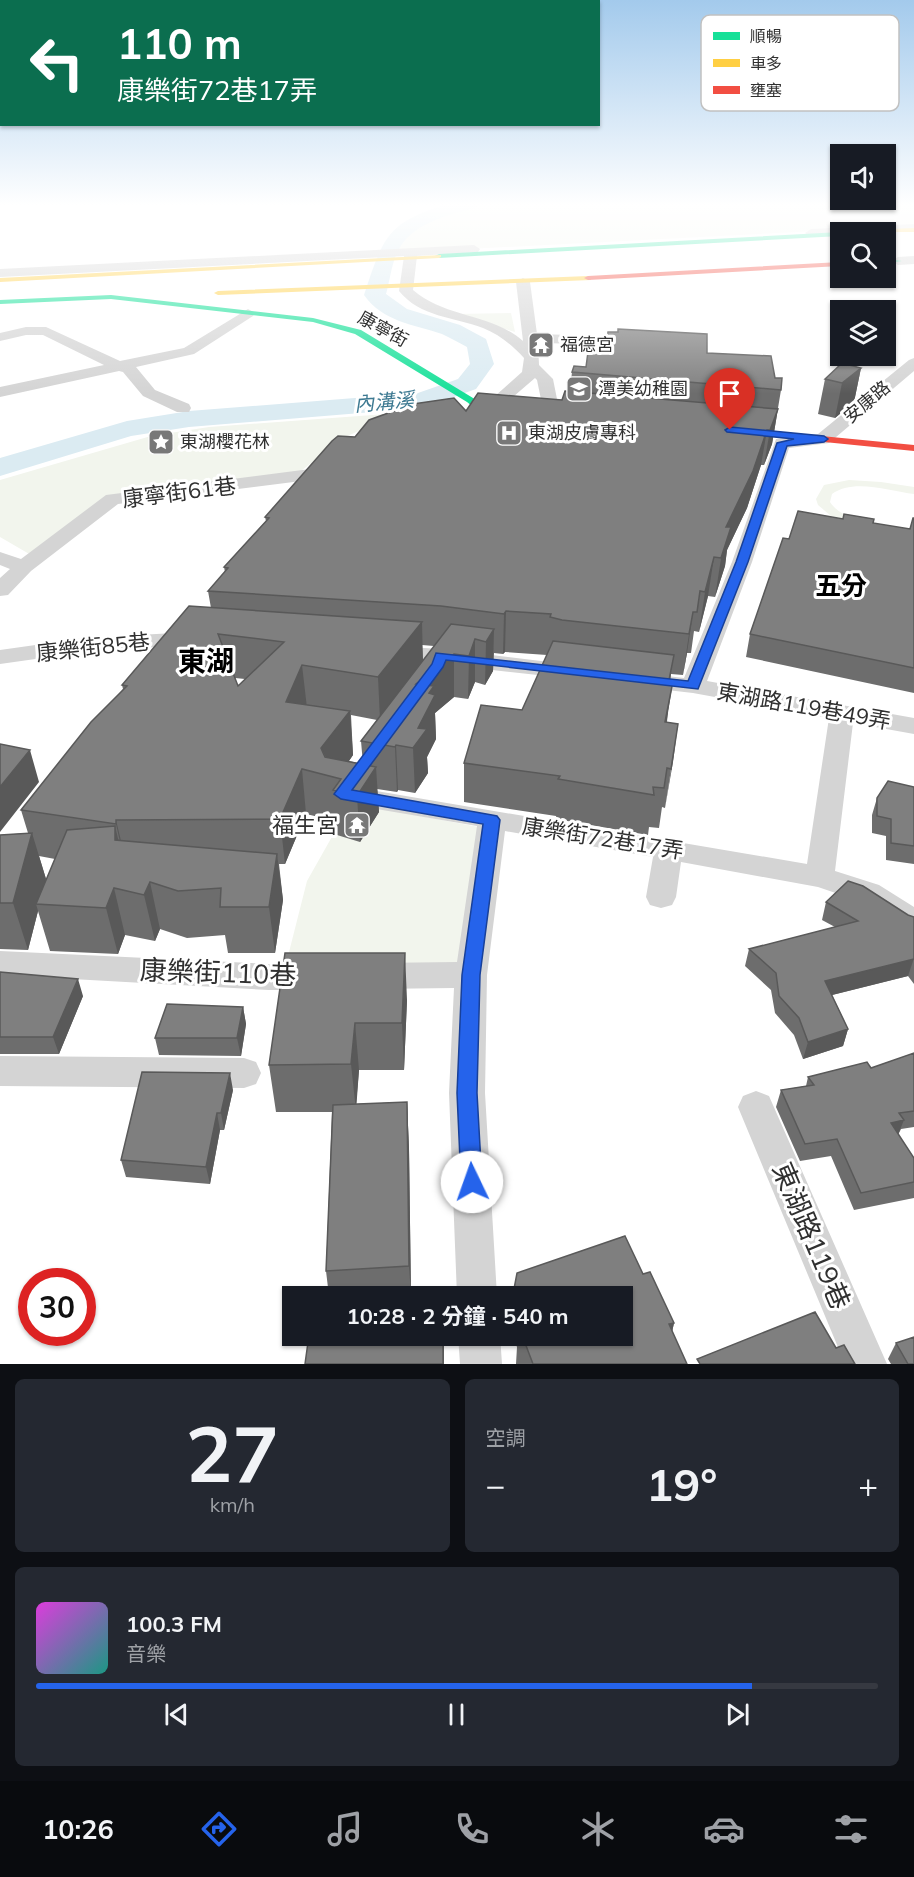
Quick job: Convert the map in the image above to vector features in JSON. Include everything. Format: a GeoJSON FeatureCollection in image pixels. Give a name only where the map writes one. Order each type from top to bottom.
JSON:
{"type":"FeatureCollection","features":[{"type":"Feature","properties":{"kind":"main road"},"geometry":{"type":"LineString","coordinates":[[0,281],[256,267]]}},
{"type":"Feature","properties":{"kind":"main road"},"geometry":{"type":"LineString","coordinates":[[0,281],[328,267]]}},
{"type":"Feature","properties":{"kind":"main road"},"geometry":{"type":"LineString","coordinates":[[111,297],[200,290],[639,267]]}},
{"type":"Feature","properties":{"kind":"main road"},"geometry":{"type":"LineString","coordinates":[[200,290],[523,282],[793,267]]}},
{"type":"Feature","properties":{"kind":"main road"},"geometry":{"type":"LineString","coordinates":[[0,289],[474,268]]}},
{"type":"Feature","properties":{"kind":"main road"},"geometry":{"type":"LineString","coordinates":[[0,296],[167,288]]}},
{"type":"Feature","properties":{"kind":"main road","name":"康寧街"},"geometry":{"type":"LineString","coordinates":[[0,302],[111,297],[313,320],[358,332],[467,398],[485,412]]}},
{"type":"Feature","properties":{"kind":"main road"},"geometry":{"type":"LineString","coordinates":[[467,414],[485,412],[506,419],[543,417]]}},
{"type":"Feature","properties":{"kind":"main road"},"geometry":{"type":"LineString","coordinates":[[914,448],[824,439],[714,433],[782,443],[914,455]]}},
{"type":"Feature","properties":{"kind":"main road"},"geometry":{"type":"LineString","coordinates":[[301,494],[324,469]]}},
{"type":"Feature","properties":{"kind":"street"},"geometry":{"type":"LineString","coordinates":[[0,273],[124,267]]}},
{"type":"Feature","properties":{"kind":"street"},"geometry":{"type":"LineString","coordinates":[[407,267],[406,291],[417,303],[441,313],[499,330],[520,345],[544,379],[543,417]]}},
{"type":"Feature","properties":{"kind":"street"},"geometry":{"type":"LineString","coordinates":[[485,412],[530,374],[532,338],[523,295],[523,282]]}},
{"type":"Feature","properties":{"kind":"street"},"geometry":{"type":"LineString","coordinates":[[0,392],[189,351],[248,313]]}},
{"type":"Feature","properties":{"kind":"street"},"geometry":{"type":"LineString","coordinates":[[0,337],[36,330],[46,331],[118,366],[128,368],[149,393],[183,408]]}},
{"type":"Feature","properties":{"kind":"street"},"geometry":{"type":"LineString","coordinates":[[532,338],[646,341]]}},
{"type":"Feature","properties":{"kind":"street","name":"安康路"},"geometry":{"type":"LineString","coordinates":[[782,443],[824,439],[914,363]]}},
{"type":"Feature","properties":{"kind":"street"},"geometry":{"type":"LineString","coordinates":[[693,686],[742,562],[782,443]]}},
{"type":"Feature","properties":{"kind":"street","name":"康寧街61巷"},"geometry":{"type":"LineString","coordinates":[[0,590],[24,567],[113,499],[324,469]]}},
{"type":"Feature","properties":{"kind":"street"},"geometry":{"type":"LineString","coordinates":[[0,558],[24,567]]}},
{"type":"Feature","properties":{"kind":"street"},"geometry":{"type":"LineString","coordinates":[[0,571],[24,567]]}},
{"type":"Feature","properties":{"kind":"street","name":"康樂街85巷"},"geometry":{"type":"LineString","coordinates":[[0,657],[85,645],[190,640]]}},
{"type":"Feature","properties":{"kind":"street","name":"東湖路119巷49弄"},"geometry":{"type":"LineString","coordinates":[[364,651],[441,656],[693,686],[914,726]]}},
{"type":"Feature","properties":{"kind":"street"},"geometry":{"type":"LineString","coordinates":[[425,683],[438,665],[441,656]]}},
{"type":"Feature","properties":{"kind":"street"},"geometry":{"type":"LineString","coordinates":[[820,877],[842,713]]}},
{"type":"Feature","properties":{"kind":"street","name":"康樂街72巷17弄"},"geometry":{"type":"LineString","coordinates":[[348,785],[492,820],[820,877],[869,893],[914,922]]}},
{"type":"Feature","properties":{"kind":"street"},"geometry":{"type":"LineString","coordinates":[[477,1286],[467,1093],[471,975],[492,820]]}},
{"type":"Feature","properties":{"kind":"street"},"geometry":{"type":"LineString","coordinates":[[661,897],[669,849]]}},
{"type":"Feature","properties":{"kind":"street","name":"康樂街110巷"},"geometry":{"type":"LineString","coordinates":[[0,963],[269,977],[471,975]]}},
{"type":"Feature","properties":{"kind":"street"},"geometry":{"type":"LineString","coordinates":[[0,1071],[244,1073]]}},
{"type":"Feature","properties":{"kind":"street","name":"東湖路119巷"},"geometry":{"type":"LineString","coordinates":[[756,1107],[866,1364]]}},
{"type":"Feature","properties":{"kind":"street"},"geometry":{"type":"LineString","coordinates":[[480,1346],[481,1364]]}},
{"type":"Feature","properties":{"kind":"shaded area"},"geometry":{"type":"Polygon","coordinates":[[[511,313],[515,332],[455,314],[511,313]]]}},
{"type":"Feature","properties":{"kind":"shaded area"},"geometry":{"type":"Polygon","coordinates":[[[400,413],[345,437],[301,471],[108,496],[31,555],[0,537],[0,480],[151,436],[209,427],[400,413]]]}},
{"type":"Feature","properties":{"kind":"shaded area"},"geometry":{"type":"Polygon","coordinates":[[[849,480],[914,487],[914,494],[872,487],[850,487],[832,494],[830,502],[837,510],[856,519],[914,529],[914,537],[809,519],[811,513],[831,516],[818,505],[816,499],[824,485],[849,480]]]}},
{"type":"Feature","properties":{"kind":"shaded area"},"geometry":{"type":"Polygon","coordinates":[[[351,803],[484,828],[466,968],[286,964],[307,881],[351,803]]]}},
{"type":"Feature","properties":{"kind":"building"},"geometry":{"type":"Polygon","coordinates":[[[618,329],[707,334],[707,353],[771,356],[775,378],[782,378],[781,390],[572,372],[574,366],[586,367],[588,352],[605,350],[608,332],[618,332],[618,329]]]}},
{"type":"Feature","properties":{"kind":"building"},"geometry":{"type":"Polygon","coordinates":[[[839,366],[861,368],[842,383],[825,379],[839,366]]]}},
{"type":"Feature","properties":{"kind":"building"},"geometry":{"type":"Polygon","coordinates":[[[565,391],[778,409],[770,430],[767,430],[753,471],[726,527],[731,527],[721,558],[714,557],[705,592],[700,591],[697,612],[693,612],[689,634],[562,620],[550,617],[551,614],[506,611],[504,614],[441,606],[208,591],[228,568],[224,567],[269,518],[265,517],[338,436],[355,437],[369,420],[413,404],[454,398],[466,411],[478,393],[562,400],[565,391]]]}},
{"type":"Feature","properties":{"kind":"building"},"geometry":{"type":"Polygon","coordinates":[[[798,511],[843,519],[844,514],[874,519],[873,523],[910,529],[914,518],[914,668],[750,634],[783,538],[789,539],[798,511]]]}},
{"type":"Feature","properties":{"kind":"building"},"geometry":{"type":"Polygon","coordinates":[[[189,606],[422,622],[378,677],[302,665],[286,702],[350,711],[321,748],[325,757],[376,767],[357,796],[333,790],[341,779],[302,769],[280,819],[116,820],[116,824],[21,810],[91,722],[127,686],[122,685],[189,606]],[[218,634],[238,686],[284,642],[218,634]]]}},
{"type":"Feature","properties":{"kind":"building"},"geometry":{"type":"Polygon","coordinates":[[[451,624],[494,629],[486,642],[475,639],[469,656],[454,654],[416,684],[434,686],[429,693],[435,695],[418,728],[427,729],[413,748],[361,741],[451,624]]]}},
{"type":"Feature","properties":{"kind":"building"},"geometry":{"type":"Polygon","coordinates":[[[553,641],[674,655],[669,680],[673,681],[665,722],[678,724],[671,769],[667,768],[664,788],[653,787],[654,795],[558,779],[560,776],[464,763],[481,705],[522,710],[553,641]]]}},
{"type":"Feature","properties":{"kind":"building"},"geometry":{"type":"Polygon","coordinates":[[[0,744],[30,750],[0,787],[0,744]]]}},
{"type":"Feature","properties":{"kind":"building"},"geometry":{"type":"Polygon","coordinates":[[[888,781],[914,787],[914,846],[891,843],[891,819],[877,816],[877,798],[888,781]]]}},
{"type":"Feature","properties":{"kind":"building"},"geometry":{"type":"Polygon","coordinates":[[[115,826],[115,840],[277,854],[269,907],[220,907],[221,888],[178,891],[150,882],[144,895],[114,888],[106,908],[36,904],[67,830],[115,826]]]}},
{"type":"Feature","properties":{"kind":"building"},"geometry":{"type":"Polygon","coordinates":[[[32,833],[13,903],[0,903],[0,835],[32,833]]]}},
{"type":"Feature","properties":{"kind":"building"},"geometry":{"type":"Polygon","coordinates":[[[848,881],[863,886],[914,917],[914,959],[825,981],[848,1029],[808,1042],[799,1018],[779,996],[776,973],[749,949],[858,921],[826,902],[848,881]]]}},
{"type":"Feature","properties":{"kind":"building"},"geometry":{"type":"Polygon","coordinates":[[[285,953],[405,953],[402,1023],[355,1023],[351,1064],[269,1065],[285,953]]]}},
{"type":"Feature","properties":{"kind":"building"},"geometry":{"type":"Polygon","coordinates":[[[0,972],[78,979],[53,1037],[0,1037],[0,972]]]}},
{"type":"Feature","properties":{"kind":"building"},"geometry":{"type":"Polygon","coordinates":[[[167,1004],[243,1007],[237,1038],[155,1038],[167,1004]]]}},
{"type":"Feature","properties":{"kind":"building"},"geometry":{"type":"Polygon","coordinates":[[[914,1053],[914,1111],[899,1113],[904,1120],[891,1123],[914,1158],[914,1182],[861,1193],[837,1139],[805,1144],[781,1090],[814,1085],[808,1077],[867,1062],[871,1068],[914,1053]]]}},
{"type":"Feature","properties":{"kind":"building"},"geometry":{"type":"Polygon","coordinates":[[[142,1072],[230,1073],[221,1113],[217,1113],[206,1167],[121,1160],[142,1072]]]}},
{"type":"Feature","properties":{"kind":"building"},"geometry":{"type":"Polygon","coordinates":[[[407,1102],[409,1266],[326,1271],[333,1105],[407,1102]]]}},
{"type":"Feature","properties":{"kind":"building"},"geometry":{"type":"Polygon","coordinates":[[[625,1236],[643,1274],[650,1272],[674,1323],[669,1324],[687,1364],[533,1364],[526,1346],[633,1346],[633,1286],[515,1286],[517,1273],[625,1236]]]}},
{"type":"Feature","properties":{"kind":"building"},"geometry":{"type":"Polygon","coordinates":[[[815,1312],[836,1348],[844,1345],[855,1364],[700,1364],[697,1359],[815,1312]]]}},
{"type":"Feature","properties":{"kind":"building"},"geometry":{"type":"Polygon","coordinates":[[[914,1337],[914,1364],[908,1364],[896,1343],[914,1337]]]}},
{"type":"Feature","properties":{"kind":"building"},"geometry":{"type":"Polygon","coordinates":[[[307,1346],[443,1346],[443,1364],[305,1364],[307,1346]]]}},
{"type":"Feature","properties":{"kind":"waterway","name":"內溝溪"},"geometry":{"type":"LineString","coordinates":[[0,467],[127,429],[189,419],[422,400],[467,384],[482,364],[478,344],[452,330],[399,314],[382,303],[375,295],[383,267]]}},
{"type":"Feature","properties":{"kind":"traffic: fast"},"geometry":{"type":"LineString","coordinates":[[0,302],[111,297],[313,320],[358,332],[470,400],[485,412],[512,420]]}},
{"type":"Feature","properties":{"kind":"traffic: slow"},"geometry":{"type":"LineString","coordinates":[[0,280],[244,267]]}},
{"type":"Feature","properties":{"kind":"traffic: slow"},"geometry":{"type":"LineString","coordinates":[[218,293],[588,278]]}},
{"type":"Feature","properties":{"kind":"traffic: jam"},"geometry":{"type":"LineString","coordinates":[[588,278],[792,267]]}},
{"type":"Feature","properties":{"kind":"traffic: jam"},"geometry":{"type":"LineString","coordinates":[[728,430],[914,448]]}},
{"type":"Feature","properties":{"kind":"place","name":"福德宮"},"geometry":{"type":"Point","coordinates":[541,345]}},
{"type":"Feature","properties":{"kind":"place","name":"潭美幼稚園"},"geometry":{"type":"Point","coordinates":[579,389]}},
{"type":"Feature","properties":{"kind":"place","name":"東湖皮膚專科"},"geometry":{"type":"Point","coordinates":[509,433]}},
{"type":"Feature","properties":{"kind":"place","name":"東湖櫻花林"},"geometry":{"type":"Point","coordinates":[161,442]}},
{"type":"Feature","properties":{"kind":"place","name":"福生宮"},"geometry":{"type":"Point","coordinates":[357,825]}},
{"type":"Feature","properties":{"kind":"district","name":"五分"},"geometry":{"type":"Point","coordinates":[841,586]}},
{"type":"Feature","properties":{"kind":"district","name":"東湖"},"geometry":{"type":"Point","coordinates":[206,661]}},
{"type":"Feature","properties":{"kind":"route"},"geometry":{"type":"LineString","coordinates":[[472,1182],[467,1093],[471,975],[492,820],[341,794],[438,665],[441,656],[693,686],[742,562],[782,443],[824,439],[730,430]]}}]}
